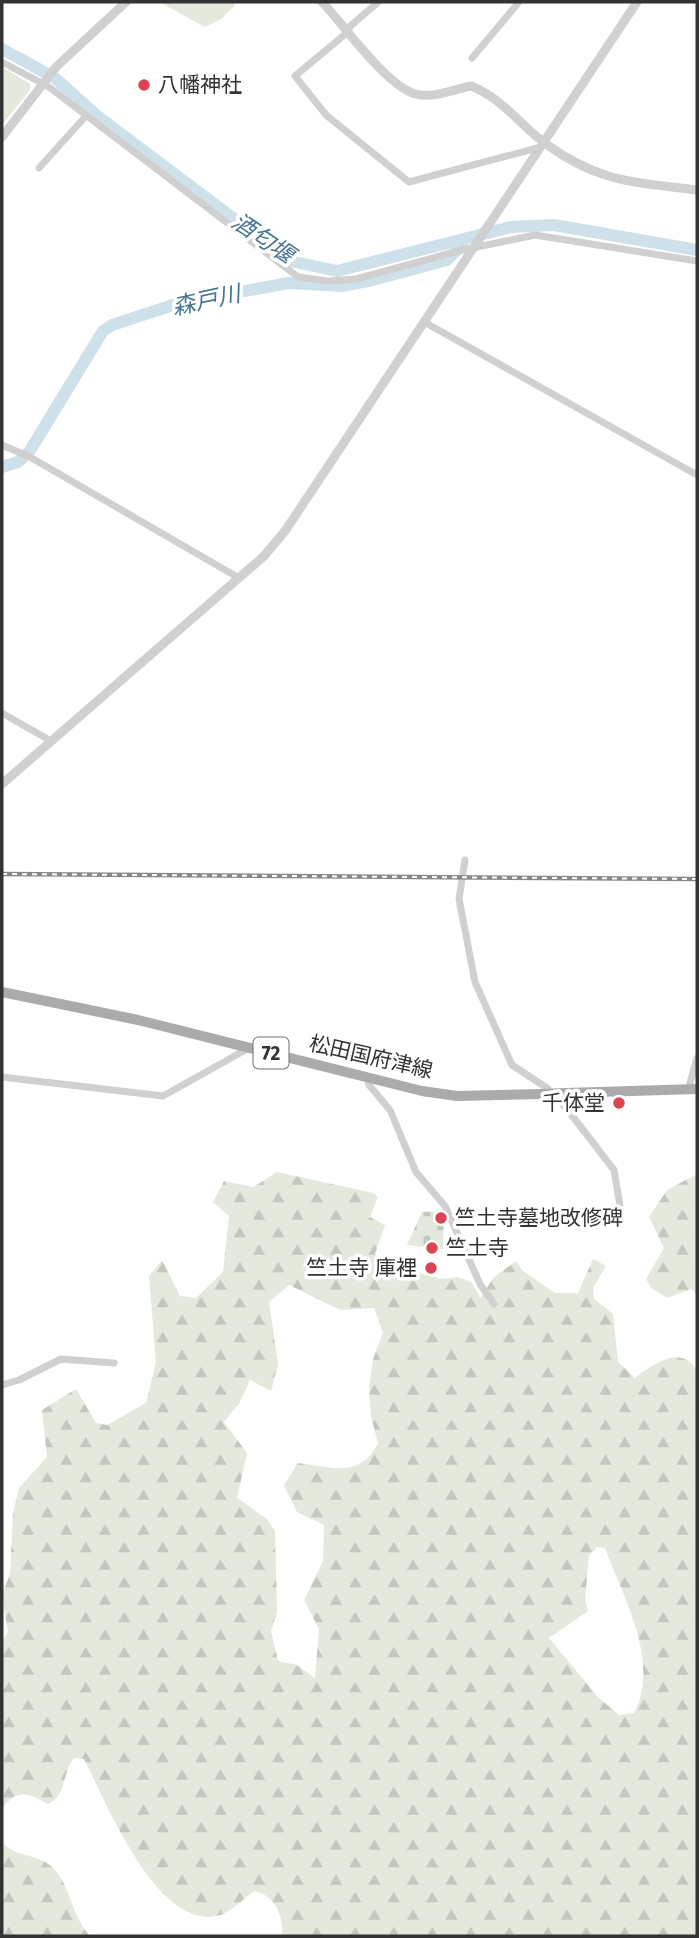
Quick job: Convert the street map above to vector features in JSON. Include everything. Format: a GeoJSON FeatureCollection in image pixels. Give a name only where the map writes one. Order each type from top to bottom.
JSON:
{"type":"FeatureCollection","features":[{"type":"Feature","properties":{"kind":"main road","name":"松田国府津線"},"geometry":{"type":"LineString","coordinates":[[2,992],[249,1048],[422,1091],[457,1096],[692,1090]]}},
{"type":"Feature","properties":{"kind":"street"},"geometry":{"type":"LineString","coordinates":[[2,137],[56,67],[126,2]]}},
{"type":"Feature","properties":{"kind":"street"},"geometry":{"type":"LineString","coordinates":[[322,2],[377,66],[416,94],[430,95],[471,86],[499,101],[543,145],[598,175],[697,190]]}},
{"type":"Feature","properties":{"kind":"street"},"geometry":{"type":"LineString","coordinates":[[378,2],[295,76],[326,115],[409,182],[543,145]]}},
{"type":"Feature","properties":{"kind":"street"},"geometry":{"type":"LineString","coordinates":[[472,58],[519,2]]}},
{"type":"Feature","properties":{"kind":"street"},"geometry":{"type":"LineString","coordinates":[[2,784],[264,556],[285,531],[426,323],[637,2]]}},
{"type":"Feature","properties":{"kind":"street"},"geometry":{"type":"LineString","coordinates":[[2,62],[49,87],[298,277],[328,281],[356,279],[535,235],[697,261]]}},
{"type":"Feature","properties":{"kind":"street"},"geometry":{"type":"LineString","coordinates":[[39,168],[85,117]]}},
{"type":"Feature","properties":{"kind":"street"},"geometry":{"type":"LineString","coordinates":[[426,323],[697,475]]}},
{"type":"Feature","properties":{"kind":"street"},"geometry":{"type":"LineString","coordinates":[[2,444],[239,578]]}},
{"type":"Feature","properties":{"kind":"street"},"geometry":{"type":"LineString","coordinates":[[2,713],[51,741]]}},
{"type":"Feature","properties":{"kind":"street"},"geometry":{"type":"LineString","coordinates":[[465,860],[459,899],[475,982],[512,1065],[527,1078],[547,1088],[567,1109],[614,1170],[620,1206]]}},
{"type":"Feature","properties":{"kind":"street"},"geometry":{"type":"LineString","coordinates":[[2,1077],[163,1096],[249,1048]]}},
{"type":"Feature","properties":{"kind":"street"},"geometry":{"type":"LineString","coordinates":[[692,1090],[697,1058]]}},
{"type":"Feature","properties":{"kind":"street"},"geometry":{"type":"LineString","coordinates":[[367,1077],[369,1085],[390,1110],[416,1172],[445,1206],[480,1284],[494,1304]]}},
{"type":"Feature","properties":{"kind":"street"},"geometry":{"type":"LineString","coordinates":[[521,1095],[527,1078]]}},
{"type":"Feature","properties":{"kind":"street"},"geometry":{"type":"LineString","coordinates":[[567,1093],[567,1109]]}},
{"type":"Feature","properties":{"kind":"street"},"geometry":{"type":"LineString","coordinates":[[2,1385],[19,1380],[61,1359],[114,1363]]}},
{"type":"Feature","properties":{"kind":"green space"},"geometry":{"type":"Polygon","coordinates":[[[159,2],[231,2],[235,5],[221,19],[205,27],[159,2]]]}},
{"type":"Feature","properties":{"kind":"green space"},"geometry":{"type":"Polygon","coordinates":[[[2,67],[30,84],[30,90],[2,125],[2,67]]]}},
{"type":"Feature","properties":{"kind":"green space"},"geometry":{"type":"Polygon","coordinates":[[[277,1172],[373,1193],[378,1197],[370,1217],[385,1225],[375,1254],[378,1263],[442,1279],[458,1277],[471,1282],[481,1298],[493,1278],[516,1261],[522,1270],[555,1293],[578,1293],[593,1259],[606,1266],[593,1288],[594,1299],[613,1314],[618,1362],[635,1378],[658,1362],[674,1357],[690,1362],[697,1370],[697,1936],[282,1936],[277,1908],[268,1897],[254,1891],[223,1914],[200,1916],[177,1906],[156,1886],[137,1860],[84,1759],[74,1758],[67,1770],[61,1791],[53,1801],[47,1804],[28,1795],[17,1795],[2,1809],[2,1641],[8,1632],[2,1595],[10,1574],[13,1513],[19,1488],[47,1457],[42,1410],[76,1389],[96,1423],[107,1425],[146,1403],[156,1362],[149,1276],[162,1260],[180,1296],[196,1298],[223,1272],[229,1216],[213,1202],[224,1181],[253,1187],[277,1172]],[[289,1285],[269,1302],[278,1364],[271,1391],[250,1380],[240,1402],[224,1422],[247,1453],[237,1498],[267,1519],[275,1531],[277,1612],[271,1631],[278,1661],[297,1665],[315,1678],[319,1629],[304,1600],[323,1561],[324,1525],[297,1512],[284,1485],[298,1463],[344,1468],[363,1462],[371,1454],[378,1443],[371,1417],[369,1389],[373,1359],[383,1333],[374,1308],[340,1310],[289,1285]],[[597,1547],[589,1555],[585,1600],[588,1611],[549,1638],[598,1697],[619,1715],[634,1713],[641,1693],[641,1651],[629,1608],[605,1548],[597,1547]]]}},
{"type":"Feature","properties":{"kind":"green space"},"geometry":{"type":"Polygon","coordinates":[[[697,1174],[697,1297],[692,1289],[667,1298],[651,1288],[646,1279],[664,1248],[649,1217],[667,1190],[697,1174]]]}},
{"type":"Feature","properties":{"kind":"green space"},"geometry":{"type":"Polygon","coordinates":[[[444,1211],[443,1249],[407,1245],[422,1212],[444,1211]]]}},
{"type":"Feature","properties":{"kind":"green space"},"geometry":{"type":"Polygon","coordinates":[[[2,1843],[14,1851],[42,1860],[54,1869],[78,1919],[90,1936],[2,1936],[2,1843]]]}},
{"type":"Feature","properties":{"kind":"waterway","name":"酒匂堰"},"geometry":{"type":"LineString","coordinates":[[2,49],[55,78],[96,115],[290,261],[337,271],[511,227],[554,225],[697,250]]}},
{"type":"Feature","properties":{"kind":"waterway","name":"森戸川"},"geometry":{"type":"LineString","coordinates":[[2,467],[18,462],[29,452],[103,331],[112,325],[176,304],[288,283],[341,286],[373,280],[447,260],[462,245]]}},
{"type":"Feature","properties":{"kind":"railway"},"geometry":{"type":"LineString","coordinates":[[2,874],[697,879]]}},
{"type":"Feature","properties":{"kind":"place","name":"八幡神社"},"geometry":{"type":"Point","coordinates":[144,85]}},
{"type":"Feature","properties":{"kind":"place","name":"千体堂"},"geometry":{"type":"Point","coordinates":[619,1103]}},
{"type":"Feature","properties":{"kind":"place","name":"竺土寺墓地改修碑"},"geometry":{"type":"Point","coordinates":[441,1218]}},
{"type":"Feature","properties":{"kind":"place","name":"竺土寺"},"geometry":{"type":"Point","coordinates":[432,1248]}},
{"type":"Feature","properties":{"kind":"place","name":"竺土寺 庫裡"},"geometry":{"type":"Point","coordinates":[431,1268]}}]}
